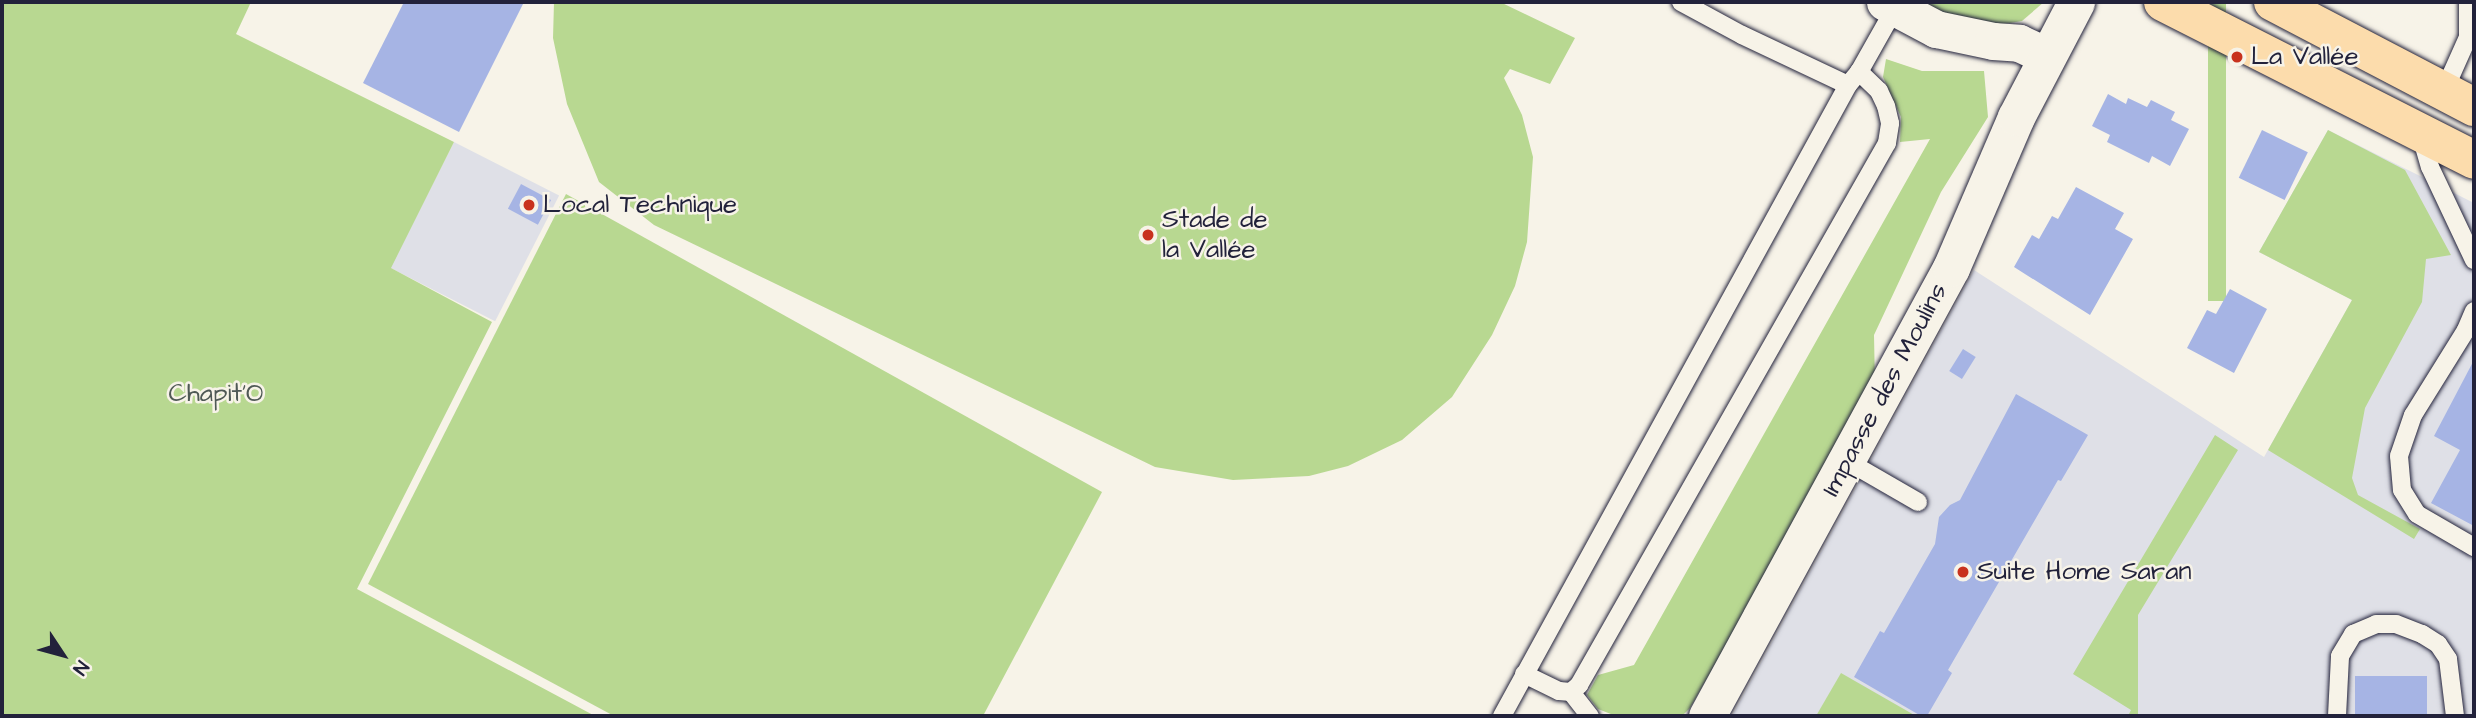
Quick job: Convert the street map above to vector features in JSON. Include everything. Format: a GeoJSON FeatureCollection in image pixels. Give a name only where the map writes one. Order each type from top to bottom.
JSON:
{"type":"FeatureCollection","features":[{"type":"Feature","properties":{"kind":"main road"},"geometry":{"type":"LineString","coordinates":[[2163,2],[2474,160]]}},
{"type":"Feature","properties":{"kind":"main road"},"geometry":{"type":"LineString","coordinates":[[2273,2],[2459,99]]}},
{"type":"Feature","properties":{"kind":"street","name":"Impasse des Moulins"},"geometry":{"type":"LineString","coordinates":[[1707,716],[1951,268],[2015,117],[2076,2]]}},
{"type":"Feature","properties":{"kind":"street"},"geometry":{"type":"LineString","coordinates":[[1889,6],[1936,29],[1993,41],[2019,43],[2047,56]]}},
{"type":"Feature","properties":{"kind":"lane"},"geometry":{"type":"LineString","coordinates":[[1524,674],[1559,691],[1571,692],[1579,685],[1886,143],[1890,123],[1879,91],[1742,35],[1681,2]]}},
{"type":"Feature","properties":{"kind":"lane"},"geometry":{"type":"LineString","coordinates":[[2459,99],[2468,37],[2468,2]]}},
{"type":"Feature","properties":{"kind":"lane"},"geometry":{"type":"LineString","coordinates":[[1502,716],[1854,79],[1889,6]]}},
{"type":"Feature","properties":{"kind":"lane"},"geometry":{"type":"LineString","coordinates":[[2420,133],[2430,167],[2474,260]]}},
{"type":"Feature","properties":{"kind":"lane"},"geometry":{"type":"LineString","coordinates":[[2474,311],[2466,330],[2413,415],[2399,456],[2402,491],[2417,514],[2474,547]]}},
{"type":"Feature","properties":{"kind":"lane"},"geometry":{"type":"LineString","coordinates":[[1847,461],[1917,502]]}},
{"type":"Feature","properties":{"kind":"lane"},"geometry":{"type":"LineString","coordinates":[[2337,716],[2340,656],[2354,634],[2376,624],[2396,624],[2422,634],[2438,644],[2448,659],[2461,712]]}},
{"type":"Feature","properties":{"kind":"lane"},"geometry":{"type":"LineString","coordinates":[[1571,692],[1590,716]]}},
{"type":"Feature","properties":{"kind":"shaded area"},"geometry":{"type":"Polygon","coordinates":[[[2328,130],[2474,203],[2474,716],[1732,716],[1974,270],[2264,457],[2352,300],[2259,252],[2328,130]]]}},
{"type":"Feature","properties":{"kind":"shaded area"},"geometry":{"type":"Polygon","coordinates":[[[454,142],[559,196],[495,321],[390,268],[454,142]]]}},
{"type":"Feature","properties":{"kind":"green space","name":"Chapit'O"},"geometry":{"type":"Polygon","coordinates":[[[2,2],[251,2],[236,34],[454,142],[391,268],[492,322],[357,589],[595,716],[2,716],[2,2]]]}},
{"type":"Feature","properties":{"kind":"green space"},"geometry":{"type":"Polygon","coordinates":[[[554,2],[1500,2],[1575,38],[1550,84],[1510,69],[1504,78],[1522,115],[1533,157],[1527,242],[1515,286],[1492,335],[1452,397],[1402,440],[1348,466],[1309,476],[1233,480],[1155,467],[654,225],[599,182],[567,104],[553,38],[554,2]]]}},
{"type":"Feature","properties":{"kind":"green space"},"geometry":{"type":"Polygon","coordinates":[[[1915,2],[2044,2],[2022,21],[1998,25],[1967,25],[1915,2]]]}},
{"type":"Feature","properties":{"kind":"green space"},"geometry":{"type":"Polygon","coordinates":[[[2208,2],[2226,2],[2226,301],[2208,301],[2208,2]]]}},
{"type":"Feature","properties":{"kind":"green space"},"geometry":{"type":"Polygon","coordinates":[[[1886,59],[1922,71],[1984,71],[1988,117],[1941,192],[1874,335],[1875,385],[1690,708],[1682,716],[1616,716],[1598,709],[1587,695],[1598,675],[1634,665],[1930,139],[1900,142],[1901,117],[1883,77],[1886,59]]]}},
{"type":"Feature","properties":{"kind":"green space"},"geometry":{"type":"Polygon","coordinates":[[[2328,130],[2405,170],[2451,255],[2426,259],[2422,302],[2365,408],[2352,478],[2358,495],[2420,529],[2414,539],[2268,450],[2352,300],[2259,252],[2328,130]]]}},
{"type":"Feature","properties":{"kind":"green space"},"geometry":{"type":"Polygon","coordinates":[[[566,194],[1102,492],[983,716],[614,716],[368,584],[566,194]]]}},
{"type":"Feature","properties":{"kind":"green space"},"geometry":{"type":"Polygon","coordinates":[[[2215,435],[2238,450],[2138,615],[2138,716],[2128,716],[2131,710],[2073,674],[2215,435]]]}},
{"type":"Feature","properties":{"kind":"green space"},"geometry":{"type":"Polygon","coordinates":[[[1841,673],[1916,716],[1816,716],[1841,673]]]}},
{"type":"Feature","properties":{"kind":"building"},"geometry":{"type":"Polygon","coordinates":[[[404,2],[524,2],[459,132],[363,83],[404,2]]]}},
{"type":"Feature","properties":{"kind":"building"},"geometry":{"type":"Polygon","coordinates":[[[2108,94],[2126,104],[2128,98],[2147,107],[2151,100],[2175,112],[2171,120],[2189,129],[2170,166],[2152,156],[2149,163],[2107,142],[2110,135],[2092,126],[2108,94]]]}},
{"type":"Feature","properties":{"kind":"building"},"geometry":{"type":"Polygon","coordinates":[[[2262,130],[2308,152],[2285,200],[2239,178],[2262,130]]]}},
{"type":"Feature","properties":{"kind":"building","name":"Local Technique"},"geometry":{"type":"Polygon","coordinates":[[[521,184],[551,200],[538,225],[508,209],[521,184]]]}},
{"type":"Feature","properties":{"kind":"building"},"geometry":{"type":"Polygon","coordinates":[[[2076,187],[2124,213],[2115,229],[2133,239],[2090,315],[2014,267],[2032,235],[2039,239],[2052,216],[2058,219],[2076,187]]]}},
{"type":"Feature","properties":{"kind":"building"},"geometry":{"type":"Polygon","coordinates":[[[2230,289],[2267,309],[2234,373],[2187,348],[2207,310],[2216,314],[2230,289]]]}},
{"type":"Feature","properties":{"kind":"building"},"geometry":{"type":"Polygon","coordinates":[[[1963,349],[1976,357],[1962,379],[1949,371],[1963,349]]]}},
{"type":"Feature","properties":{"kind":"building"},"geometry":{"type":"Polygon","coordinates":[[[2474,360],[2474,526],[2431,503],[2460,450],[2434,436],[2474,360]]]}},
{"type":"Feature","properties":{"kind":"building"},"geometry":{"type":"Polygon","coordinates":[[[2016,394],[2088,435],[2061,481],[2058,480],[1948,670],[1952,673],[1927,716],[1921,716],[1854,677],[1880,631],[1884,633],[1935,544],[1939,517],[1950,505],[1960,500],[2016,394]]]}},
{"type":"Feature","properties":{"kind":"building"},"geometry":{"type":"Polygon","coordinates":[[[2355,676],[2427,676],[2427,716],[2355,716],[2355,676]]]}},
{"type":"Feature","properties":{"kind":"place","name":"La Vallée"},"geometry":{"type":"Point","coordinates":[2237,57]}},
{"type":"Feature","properties":{"kind":"place","name":"Local Technique"},"geometry":{"type":"Point","coordinates":[529,205]}},
{"type":"Feature","properties":{"kind":"place","name":"Stade de la Vallée"},"geometry":{"type":"Point","coordinates":[1148,235]}},
{"type":"Feature","properties":{"kind":"place","name":"Suite Home Saran"},"geometry":{"type":"Point","coordinates":[1963,572]}}]}
